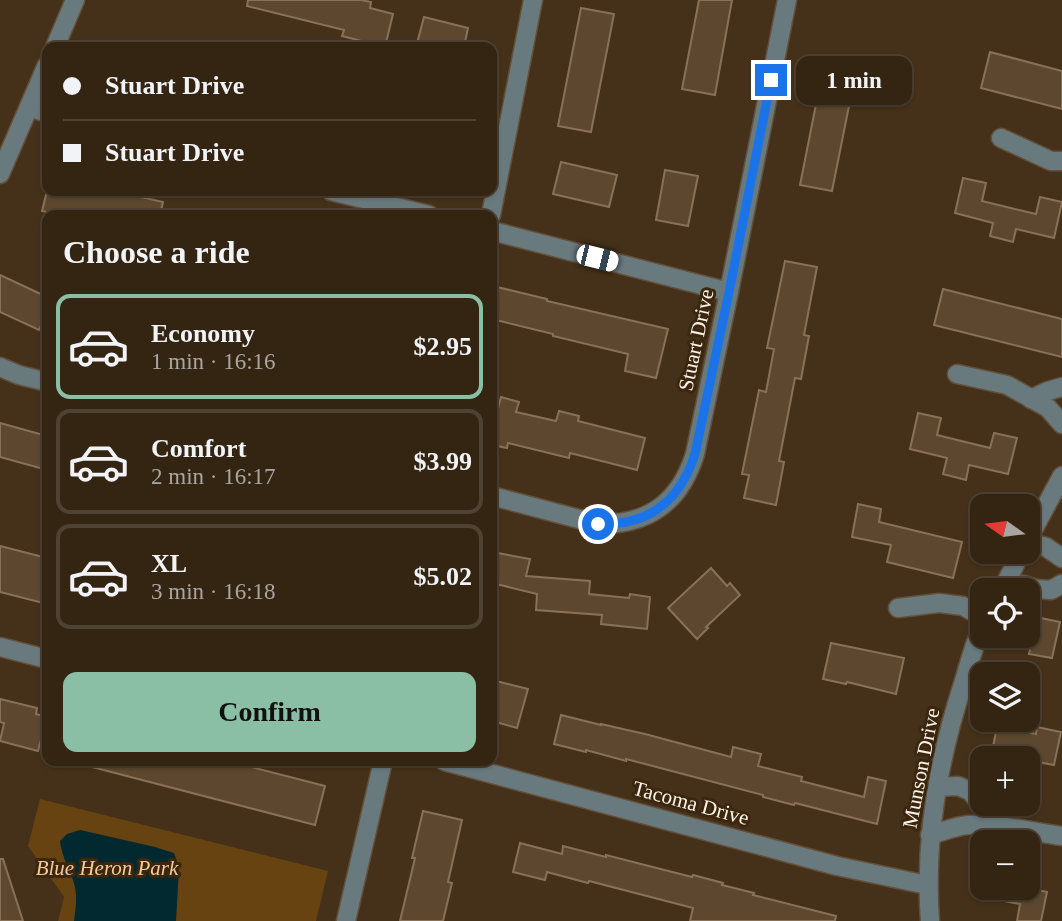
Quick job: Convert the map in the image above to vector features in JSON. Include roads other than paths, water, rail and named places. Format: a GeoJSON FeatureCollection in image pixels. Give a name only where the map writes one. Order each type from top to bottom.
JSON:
{"type":"FeatureCollection","features":[{"type":"Feature","properties":{"kind":"street"},"geometry":{"type":"LineString","coordinates":[[57,42],[75,0]]}},
{"type":"Feature","properties":{"kind":"street"},"geometry":{"type":"LineString","coordinates":[[497,184],[533,0]]}},
{"type":"Feature","properties":{"kind":"street","name":"Stuart Drive"},"geometry":{"type":"LineString","coordinates":[[497,497],[598,524],[620,523],[640,519],[654,512],[674,495],[689,473],[729,292],[787,0]]}},
{"type":"Feature","properties":{"kind":"street"},"geometry":{"type":"LineString","coordinates":[[0,174],[42,77]]}},
{"type":"Feature","properties":{"kind":"street"},"geometry":{"type":"LineString","coordinates":[[29,107],[42,111]]}},
{"type":"Feature","properties":{"kind":"street"},"geometry":{"type":"LineString","coordinates":[[1001,138],[1051,161],[1062,161]]}},
{"type":"Feature","properties":{"kind":"street"},"geometry":{"type":"LineString","coordinates":[[351,196],[409,210]]}},
{"type":"Feature","properties":{"kind":"street"},"geometry":{"type":"LineString","coordinates":[[497,232],[729,292]]}},
{"type":"Feature","properties":{"kind":"street"},"geometry":{"type":"LineString","coordinates":[[0,367],[42,381]]}},
{"type":"Feature","properties":{"kind":"street"},"geometry":{"type":"LineString","coordinates":[[957,374],[1007,385],[1048,408],[1062,424]]}},
{"type":"Feature","properties":{"kind":"street"},"geometry":{"type":"LineString","coordinates":[[1031,399],[1062,387]]}},
{"type":"Feature","properties":{"kind":"street"},"geometry":{"type":"LineString","coordinates":[[1040,517],[1062,476]]}},
{"type":"Feature","properties":{"kind":"street"},"geometry":{"type":"LineString","coordinates":[[1040,545],[1062,558]]}},
{"type":"Feature","properties":{"kind":"street"},"geometry":{"type":"LineString","coordinates":[[1040,589],[1051,590],[1062,584]]}},
{"type":"Feature","properties":{"kind":"street"},"geometry":{"type":"LineString","coordinates":[[898,608],[939,603],[963,606],[970,610]]}},
{"type":"Feature","properties":{"kind":"street"},"geometry":{"type":"LineString","coordinates":[[0,647],[42,658]]}},
{"type":"Feature","properties":{"kind":"street","name":"Munson Drive"},"geometry":{"type":"LineString","coordinates":[[930,921],[927,885],[930,835],[942,755],[975,648]]}},
{"type":"Feature","properties":{"kind":"street"},"geometry":{"type":"LineString","coordinates":[[346,921],[382,766]]}},
{"type":"Feature","properties":{"kind":"street","name":"Tacoma Drive"},"geometry":{"type":"LineString","coordinates":[[463,766],[837,866],[927,885]]}},
{"type":"Feature","properties":{"kind":"street"},"geometry":{"type":"LineString","coordinates":[[938,787],[958,786],[970,791],[1002,825]]}},
{"type":"Feature","properties":{"kind":"street"},"geometry":{"type":"LineString","coordinates":[[930,835],[965,825],[1002,825],[1062,836]]}},
{"type":"Feature","properties":{"kind":"water"},"geometry":{"type":"Polygon","coordinates":[[[80,830],[174,853],[179,868],[176,921],[74,921],[76,890],[60,841],[67,834],[80,830]]]}},
{"type":"Feature","properties":{"kind":"park label","name":"Blue Heron Park"},"geometry":{"type":"Point","coordinates":[107,868]}}]}
